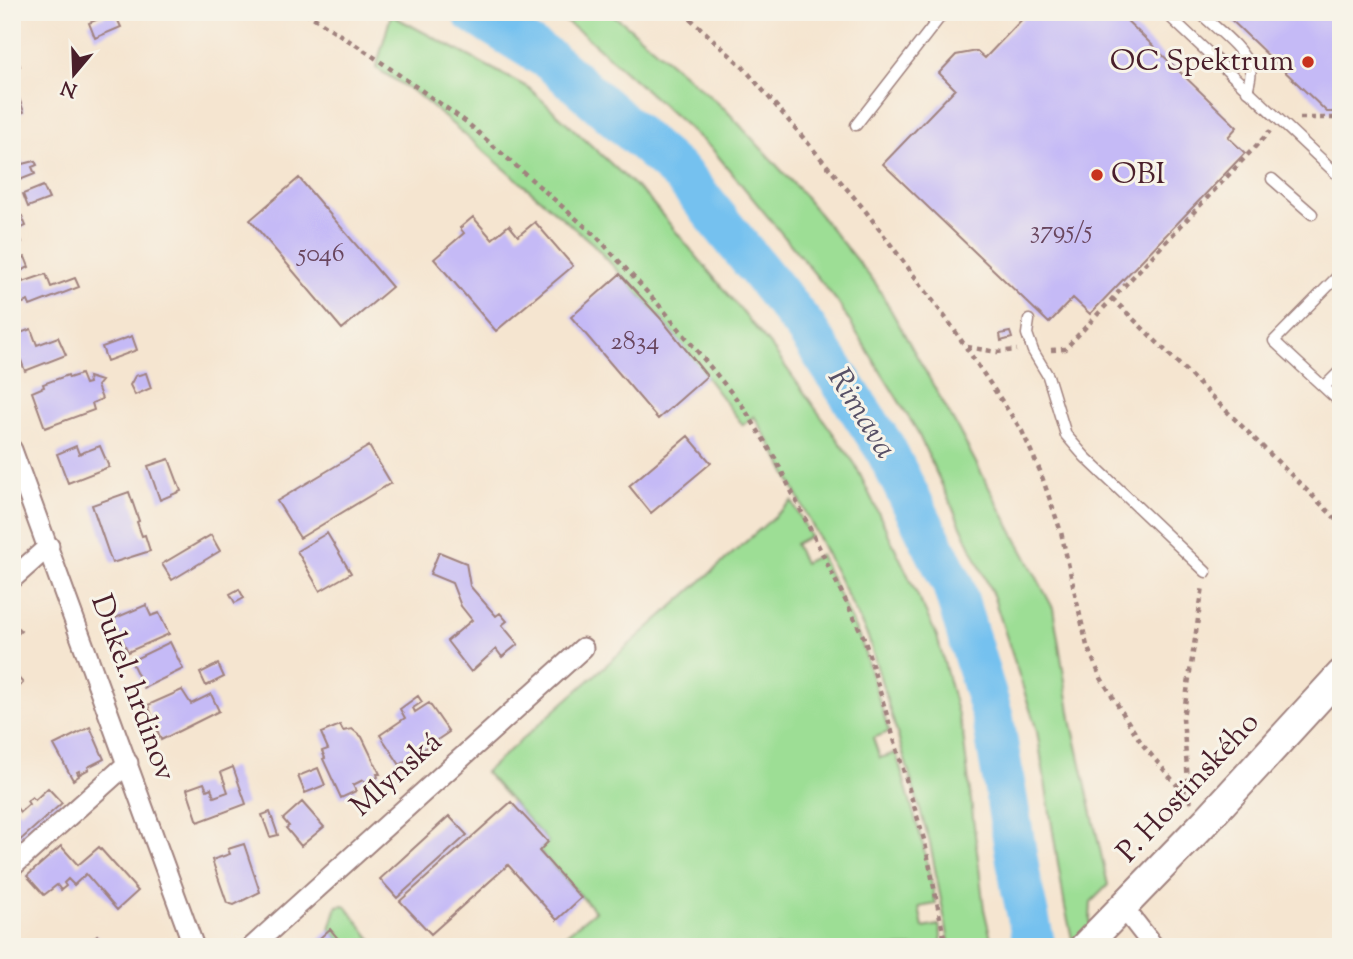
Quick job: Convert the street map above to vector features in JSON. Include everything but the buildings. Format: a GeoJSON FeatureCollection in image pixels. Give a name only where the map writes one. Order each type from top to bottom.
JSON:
{"type":"FeatureCollection","features":[{"type":"Feature","properties":{"kind":"street","name":"Dukel. hrdinov"},"geometry":{"type":"LineString","coordinates":[[12,450],[194,947]]}},
{"type":"Feature","properties":{"kind":"street"},"geometry":{"type":"LineString","coordinates":[[12,579],[49,546]]}},
{"type":"Feature","properties":{"kind":"street","name":"Mlynská"},"geometry":{"type":"LineString","coordinates":[[252,947],[583,648]]}},
{"type":"Feature","properties":{"kind":"street","name":"P. Hostinského"},"geometry":{"type":"LineString","coordinates":[[1084,947],[1341,674]]}},
{"type":"Feature","properties":{"kind":"street"},"geometry":{"type":"LineString","coordinates":[[12,867],[128,763]]}},
{"type":"Feature","properties":{"kind":"street"},"geometry":{"type":"LineString","coordinates":[[1115,915],[1154,947]]}},
{"type":"Feature","properties":{"kind":"lane"},"geometry":{"type":"LineString","coordinates":[[856,125],[944,12]]}},
{"type":"Feature","properties":{"kind":"lane"},"geometry":{"type":"LineString","coordinates":[[1165,12],[1341,178]]}},
{"type":"Feature","properties":{"kind":"lane"},"geometry":{"type":"LineString","coordinates":[[1199,12],[1238,51],[1249,67],[1251,76],[1247,91]]}},
{"type":"Feature","properties":{"kind":"lane"},"geometry":{"type":"LineString","coordinates":[[1272,179],[1312,214]]}},
{"type":"Feature","properties":{"kind":"lane"},"geometry":{"type":"LineString","coordinates":[[1341,274],[1274,341],[1341,403]]}},
{"type":"Feature","properties":{"kind":"lane"},"geometry":{"type":"LineString","coordinates":[[1029,320],[1027,334],[1033,351],[1048,376],[1066,435],[1085,457],[1206,572]]}},
{"type":"Feature","properties":{"kind":"lane"},"geometry":{"type":"LineString","coordinates":[[1324,387],[1341,370]]}},
{"type":"Feature","properties":{"kind":"path"},"geometry":{"type":"LineString","coordinates":[[305,12],[368,52],[465,121],[597,237],[666,313],[744,408],[775,458],[863,638],[925,843],[946,947]]}},
{"type":"Feature","properties":{"kind":"path"},"geometry":{"type":"LineString","coordinates":[[683,12],[743,67],[864,209],[966,347],[1022,431],[1040,471],[1061,532],[1087,646],[1101,678],[1142,744],[1206,820]]}},
{"type":"Feature","properties":{"kind":"path"},"geometry":{"type":"LineString","coordinates":[[1295,118],[1341,118]]}},
{"type":"Feature","properties":{"kind":"path"},"geometry":{"type":"LineString","coordinates":[[966,347],[997,352],[1065,349],[1270,131]]}},
{"type":"Feature","properties":{"kind":"path"},"geometry":{"type":"LineString","coordinates":[[1112,298],[1341,524]]}},
{"type":"Feature","properties":{"kind":"path"},"geometry":{"type":"LineString","coordinates":[[1184,793],[1188,781],[1183,718],[1206,572]]}},
{"type":"Feature","properties":{"kind":"green space"},"geometry":{"type":"Polygon","coordinates":[[[551,12],[608,12],[624,23],[726,110],[801,192],[876,284],[958,429],[1053,608],[1072,724],[1108,885],[1091,902],[1090,920],[1096,947],[1074,947],[1065,907],[1037,731],[993,595],[916,429],[837,301],[713,150],[582,33],[551,12]]]}},
{"type":"Feature","properties":{"kind":"green space"},"geometry":{"type":"Polygon","coordinates":[[[391,15],[529,88],[649,199],[773,349],[855,464],[937,636],[963,734],[984,909],[993,947],[950,947],[930,843],[868,637],[779,459],[754,416],[743,425],[662,320],[593,244],[417,94],[376,68],[391,15]]]}},
{"type":"Feature","properties":{"kind":"green space"},"geometry":{"type":"Polygon","coordinates":[[[792,501],[810,536],[795,544],[804,563],[820,555],[861,641],[889,732],[873,738],[880,758],[896,753],[923,845],[936,904],[919,907],[923,928],[939,925],[943,947],[574,947],[564,936],[595,911],[539,851],[548,842],[485,772],[792,501]]]}},
{"type":"Feature","properties":{"kind":"green space"},"geometry":{"type":"Polygon","coordinates":[[[345,905],[377,947],[345,947],[330,929],[337,906],[345,905]]]}},
{"type":"Feature","properties":{"kind":"waterway","name":"Rimava"},"geometry":{"type":"LineString","coordinates":[[472,12],[550,60],[682,175],[805,327],[885,448],[953,585],[993,719],[1022,889],[1035,947]]}},
{"type":"Feature","properties":{"kind":"place","name":"OC Spektrum"},"geometry":{"type":"Point","coordinates":[1308,62]}},
{"type":"Feature","properties":{"kind":"place","name":"OBI"},"geometry":{"type":"Point","coordinates":[1097,175]}}]}
